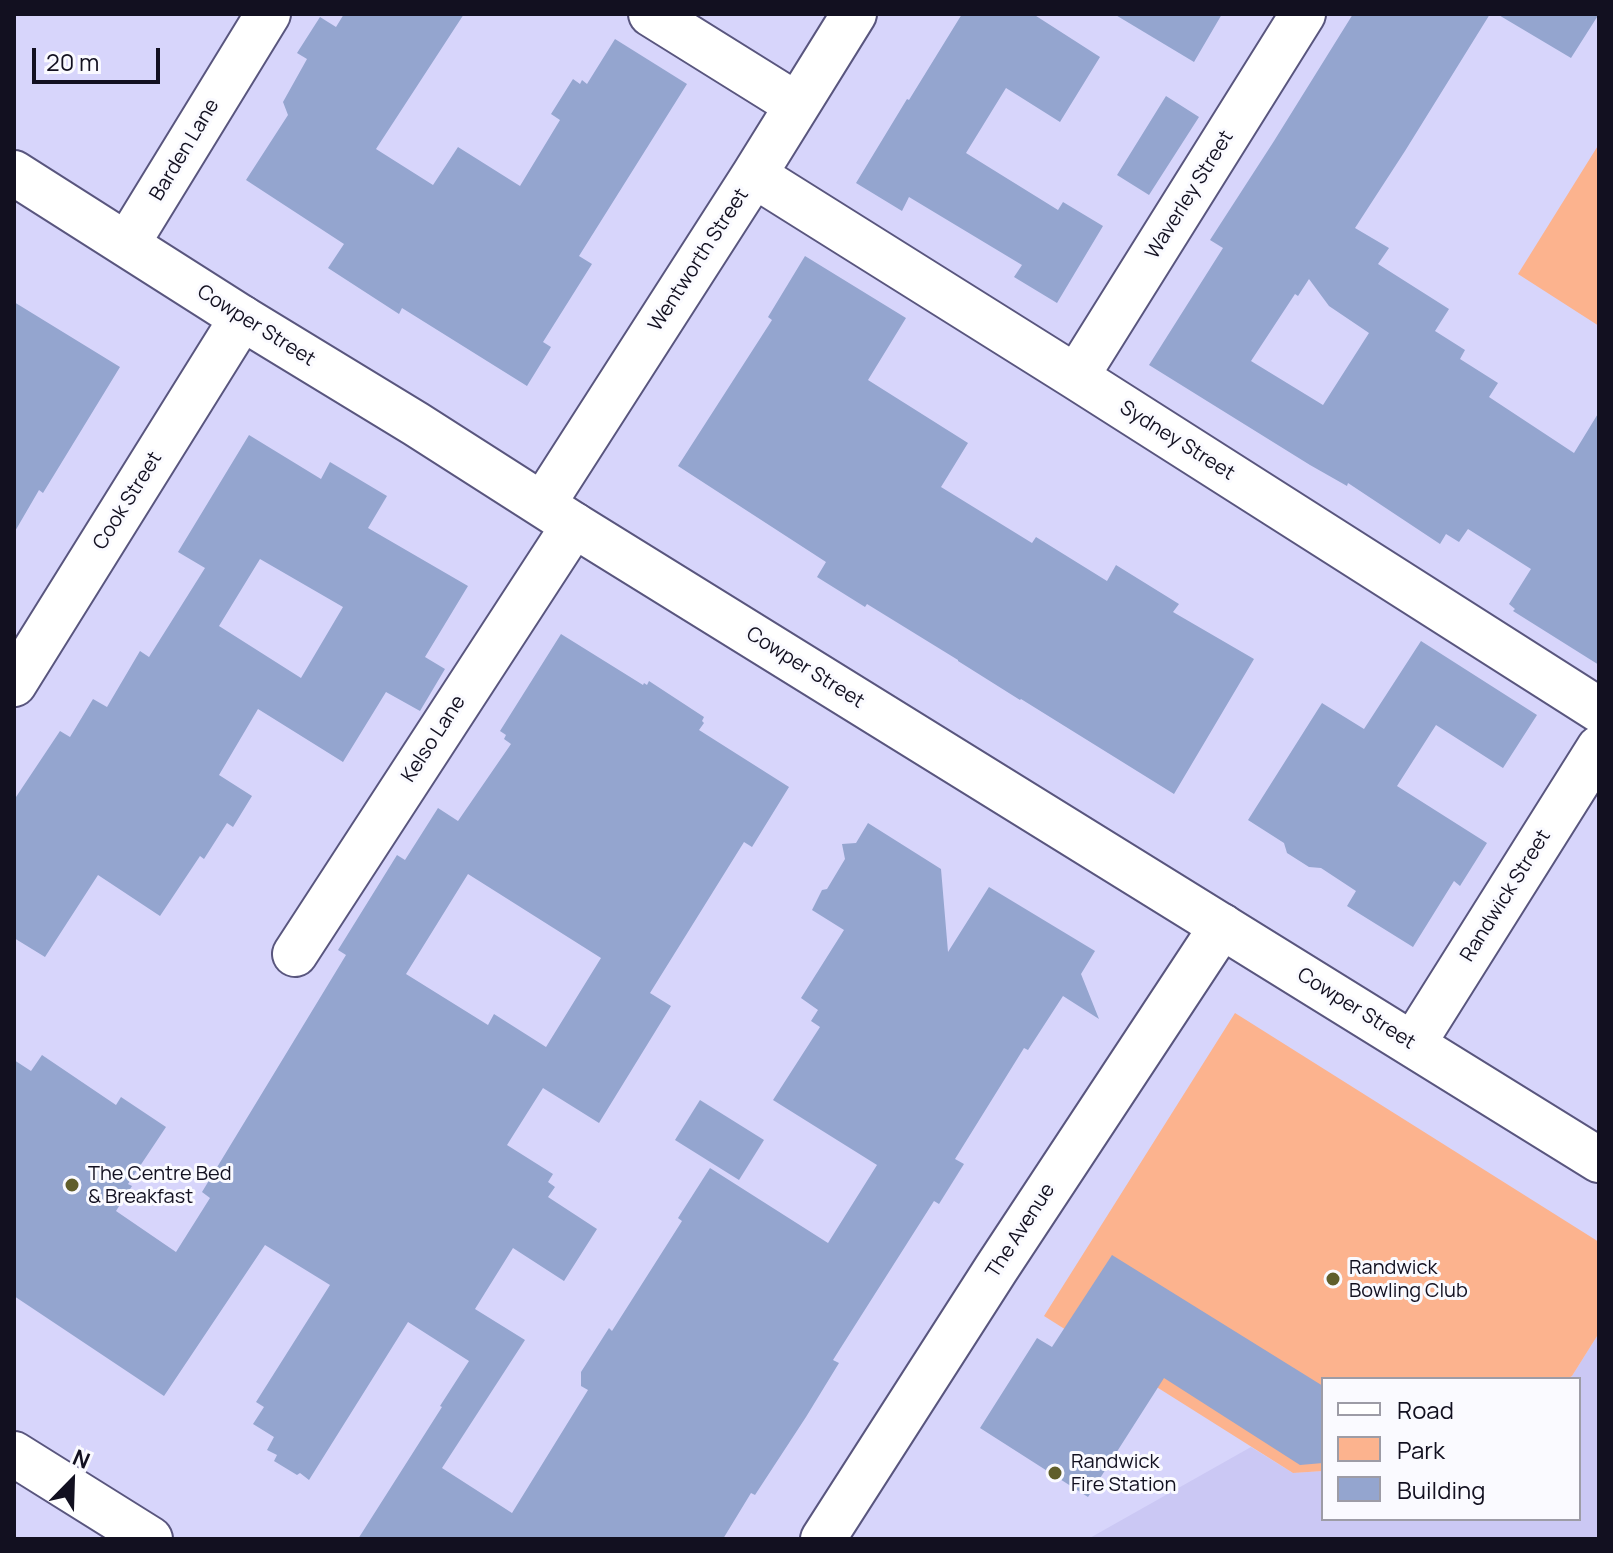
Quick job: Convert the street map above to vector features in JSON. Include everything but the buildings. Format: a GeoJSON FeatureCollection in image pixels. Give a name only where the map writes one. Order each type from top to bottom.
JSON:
{"type":"FeatureCollection","features":[{"type":"Feature","properties":{"kind":"street","name":"Barden Lane"},"geometry":{"type":"LineString","coordinates":[[127,244],[268,14]]}},
{"type":"Feature","properties":{"kind":"street"},"geometry":{"type":"LineString","coordinates":[[651,14],[797,105]]}},
{"type":"Feature","properties":{"kind":"street","name":"Wentworth Street"},"geometry":{"type":"LineString","coordinates":[[558,515],[754,175],[854,14]]}},
{"type":"Feature","properties":{"kind":"street","name":"Waverley Street"},"geometry":{"type":"LineString","coordinates":[[1076,377],[1303,14]]}},
{"type":"Feature","properties":{"kind":"street","name":"Cowper Street"},"geometry":{"type":"LineString","coordinates":[[14,173],[558,515],[1599,1160]]}},
{"type":"Feature","properties":{"kind":"street","name":"Sydney Street"},"geometry":{"type":"LineString","coordinates":[[754,175],[1599,710]]}},
{"type":"Feature","properties":{"kind":"street","name":"Cook Street"},"geometry":{"type":"LineString","coordinates":[[14,684],[242,318]]}},
{"type":"Feature","properties":{"kind":"street","name":"Kelso Lane"},"geometry":{"type":"LineString","coordinates":[[295,954],[558,515]]}},
{"type":"Feature","properties":{"kind":"street","name":"Randwick Street"},"geometry":{"type":"LineString","coordinates":[[1413,1044],[1599,748]]}},
{"type":"Feature","properties":{"kind":"street","name":"The Avenue"},"geometry":{"type":"LineString","coordinates":[[823,1539],[1004,1256],[1222,926]]}},
{"type":"Feature","properties":{"kind":"street"},"geometry":{"type":"LineString","coordinates":[[14,1454],[130,1534]]}},
{"type":"Feature","properties":{"kind":"shaded area"},"geometry":{"type":"Polygon","coordinates":[[[1599,1333],[1599,1539],[1088,1539],[1251,1447],[1293,1473],[1321,1471],[1321,1521],[1581,1521],[1581,1377],[1572,1376],[1599,1333]]]}},
{"type":"Feature","properties":{"kind":"green space"},"geometry":{"type":"Polygon","coordinates":[[[1599,144],[1599,326],[1518,274],[1599,144]]]}},
{"type":"Feature","properties":{"kind":"green space","name":"Randwick Bowling Club"},"geometry":{"type":"Polygon","coordinates":[[[1235,1013],[1599,1242],[1599,1333],[1572,1376],[1321,1377],[1321,1471],[1293,1473],[1044,1316],[1235,1013]]]}},
{"type":"Feature","properties":{"kind":"place","name":"The Centre Bed & Breakfast"},"geometry":{"type":"Point","coordinates":[72,1185]}},
{"type":"Feature","properties":{"kind":"place","name":"Randwick Bowling Club"},"geometry":{"type":"Point","coordinates":[1333,1279]}},
{"type":"Feature","properties":{"kind":"place","name":"Randwick Fire Station"},"geometry":{"type":"Point","coordinates":[1055,1473]}}]}
